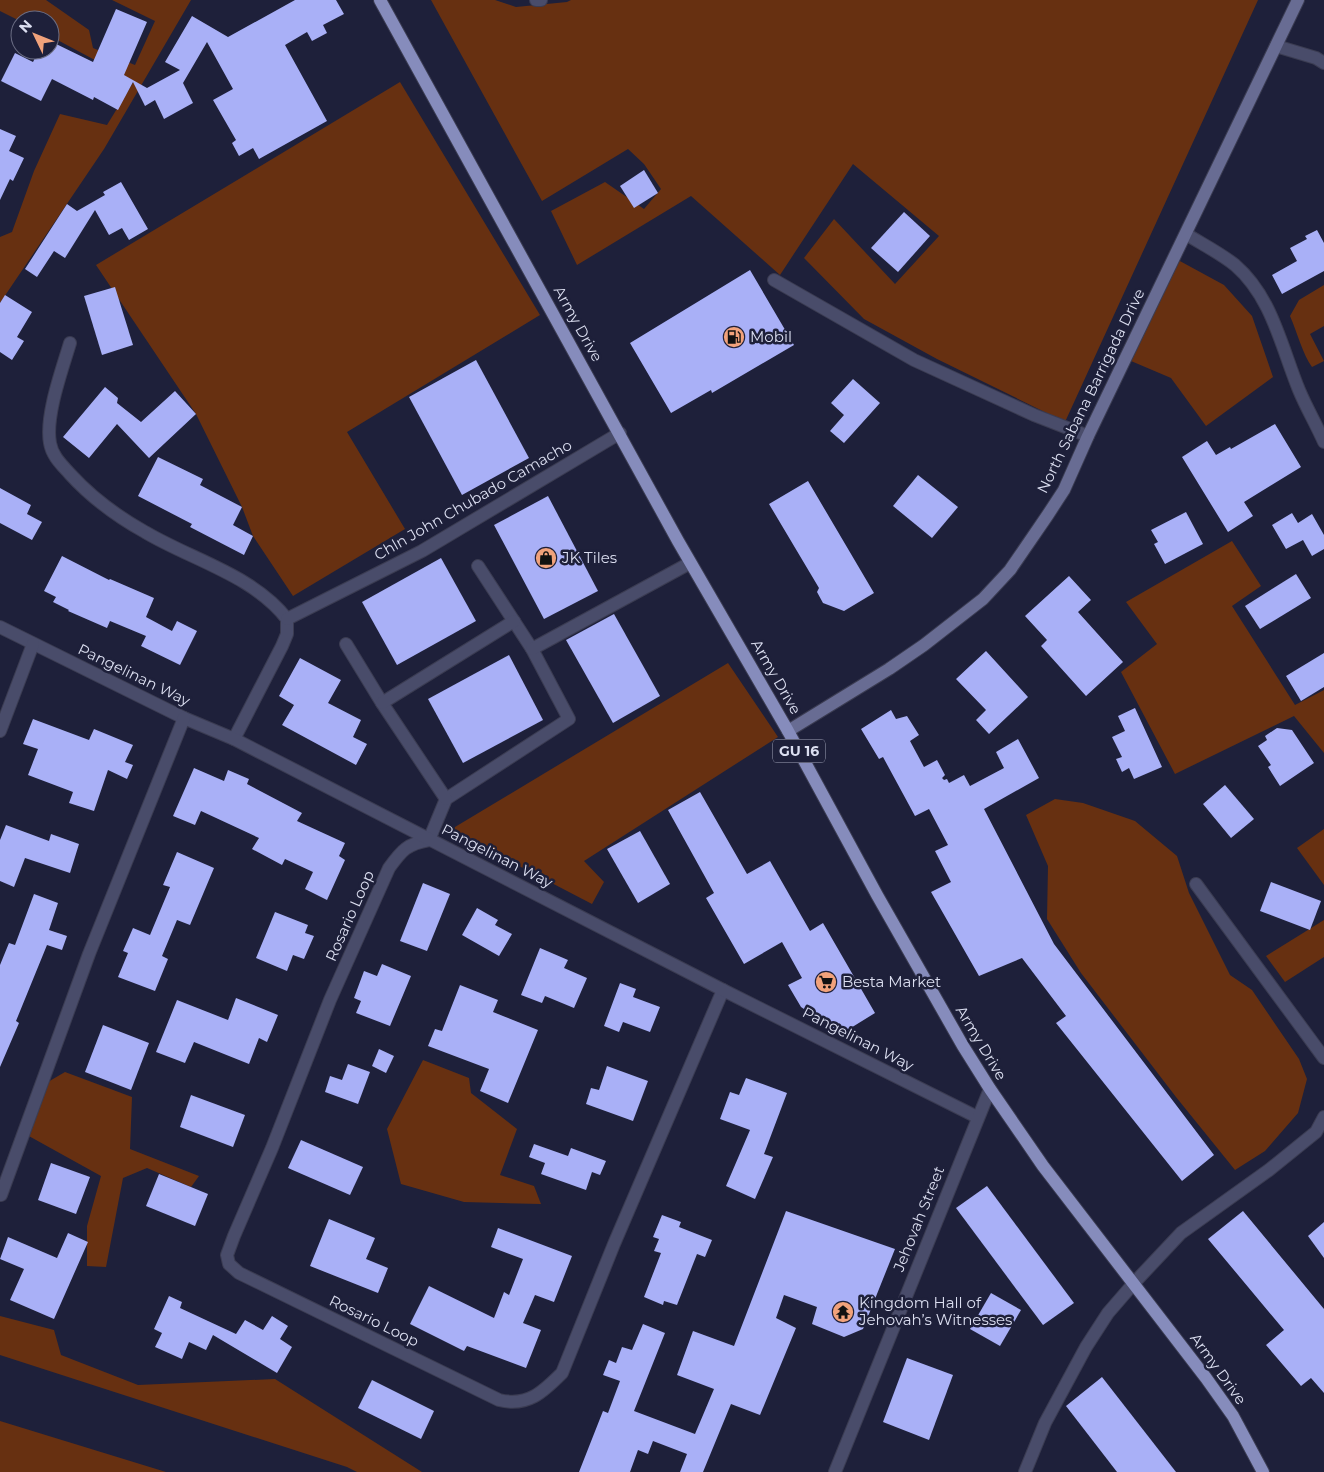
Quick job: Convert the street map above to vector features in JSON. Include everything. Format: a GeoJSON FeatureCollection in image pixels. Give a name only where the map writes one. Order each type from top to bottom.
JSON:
{"type":"FeatureCollection","features":[{"type":"Feature","properties":{"kind":"main road","name":"Army Drive"},"geometry":{"type":"LineString","coordinates":[[380,0],[690,563],[788,731],[908,950],[990,1089],[1043,1166],[1206,1378],[1227,1409],[1262,1472]]}},
{"type":"Feature","properties":{"kind":"main road","name":"North Sabana Barrigada Drive"},"geometry":{"type":"LineString","coordinates":[[788,731],[894,666],[924,645],[983,599],[1010,570],[1064,490],[1088,436],[1298,0]]}},
{"type":"Feature","properties":{"kind":"street"},"geometry":{"type":"LineString","coordinates":[[536,0],[541,0]]}},
{"type":"Feature","properties":{"kind":"street"},"geometry":{"type":"LineString","coordinates":[[1276,46],[1316,58],[1324,64]]}},
{"type":"Feature","properties":{"kind":"street"},"geometry":{"type":"LineString","coordinates":[[1186,234],[1222,255],[1236,266],[1253,284],[1267,305],[1299,390],[1324,442]]}},
{"type":"Feature","properties":{"kind":"street"},"geometry":{"type":"LineString","coordinates":[[774,280],[914,360],[1034,415],[1088,436]]}},
{"type":"Feature","properties":{"kind":"street"},"geometry":{"type":"LineString","coordinates":[[70,343],[49,426],[50,444],[56,458],[86,492],[145,532],[227,573],[263,594],[288,619],[287,634],[282,646],[234,739]]}},
{"type":"Feature","properties":{"kind":"street","name":"Chln John Chubado Camacho"},"geometry":{"type":"LineString","coordinates":[[288,619],[422,551],[620,433]]}},
{"type":"Feature","properties":{"kind":"street"},"geometry":{"type":"LineString","coordinates":[[532,649],[690,563]]}},
{"type":"Feature","properties":{"kind":"street"},"geometry":{"type":"LineString","coordinates":[[429,840],[446,799],[569,719],[532,649],[478,566]]}},
{"type":"Feature","properties":{"kind":"street"},"geometry":{"type":"LineString","coordinates":[[382,703],[514,621]]}},
{"type":"Feature","properties":{"kind":"street","name":"Pangelinan Way"},"geometry":{"type":"LineString","coordinates":[[0,627],[184,718],[234,739],[723,990],[977,1117]]}},
{"type":"Feature","properties":{"kind":"street"},"geometry":{"type":"LineString","coordinates":[[0,731],[33,644]]}},
{"type":"Feature","properties":{"kind":"street"},"geometry":{"type":"LineString","coordinates":[[346,644],[382,703],[446,799]]}},
{"type":"Feature","properties":{"kind":"street"},"geometry":{"type":"LineString","coordinates":[[1,1195],[88,954],[184,718]]}},
{"type":"Feature","properties":{"kind":"street","name":"Rosario Loop"},"geometry":{"type":"LineString","coordinates":[[429,840],[414,842],[402,850],[389,868],[330,1000],[293,1096],[227,1254],[229,1264],[239,1273],[499,1400],[508,1402],[534,1398],[546,1389],[562,1372],[723,990]]}},
{"type":"Feature","properties":{"kind":"street"},"geometry":{"type":"LineString","coordinates":[[1196,884],[1324,1058]]}},
{"type":"Feature","properties":{"kind":"street","name":"Jehovah Street"},"geometry":{"type":"LineString","coordinates":[[834,1472],[990,1089]]}},
{"type":"Feature","properties":{"kind":"street"},"geometry":{"type":"LineString","coordinates":[[1025,1472],[1045,1424],[1086,1347],[1108,1313],[1180,1232],[1269,1170],[1309,1138],[1316,1132],[1324,1116]]}},
{"type":"Feature","properties":{"kind":"shaded area"},"geometry":{"type":"Polygon","coordinates":[[[0,0],[46,0],[89,30],[93,48],[135,65],[155,21],[112,0],[191,0],[104,149],[0,303],[0,237],[12,232],[34,171],[60,114],[107,125],[134,81],[60,41],[60,10],[10,10],[10,16],[0,11],[0,0]]]}},
{"type":"Feature","properties":{"kind":"shaded area"},"geometry":{"type":"Polygon","coordinates":[[[431,0],[495,0],[516,7],[571,0],[1258,0],[1065,422],[937,359],[864,319],[804,258],[834,219],[895,284],[939,236],[853,164],[780,275],[691,196],[577,265],[551,211],[605,182],[644,209],[661,189],[644,164],[628,149],[542,201],[431,0]]]}},
{"type":"Feature","properties":{"kind":"shaded area"},"geometry":{"type":"Polygon","coordinates":[[[400,82],[540,315],[347,432],[405,529],[293,596],[253,536],[242,507],[196,414],[96,265],[400,82]]]}},
{"type":"Feature","properties":{"kind":"shaded area"},"geometry":{"type":"Polygon","coordinates":[[[1178,260],[1224,285],[1252,316],[1273,377],[1206,426],[1171,378],[1131,361],[1178,260]]]}},
{"type":"Feature","properties":{"kind":"shaded area"},"geometry":{"type":"Polygon","coordinates":[[[1324,285],[1324,326],[1310,334],[1324,361],[1312,367],[1303,350],[1290,316],[1299,300],[1324,285]]]}},
{"type":"Feature","properties":{"kind":"shaded area"},"geometry":{"type":"Polygon","coordinates":[[[1232,541],[1261,586],[1232,606],[1295,705],[1324,690],[1324,753],[1294,716],[1175,774],[1121,672],[1157,644],[1126,602],[1232,541]]]}},
{"type":"Feature","properties":{"kind":"shaded area"},"geometry":{"type":"Polygon","coordinates":[[[728,663],[778,737],[584,861],[604,882],[592,904],[450,830],[728,663]]]}},
{"type":"Feature","properties":{"kind":"shaded area"},"geometry":{"type":"Polygon","coordinates":[[[1055,799],[1083,803],[1135,821],[1177,856],[1189,893],[1230,975],[1252,990],[1299,1059],[1307,1079],[1298,1113],[1265,1151],[1235,1170],[1176,1097],[1081,973],[1047,919],[1048,866],[1026,815],[1055,799]]]}},
{"type":"Feature","properties":{"kind":"shaded area"},"geometry":{"type":"Polygon","coordinates":[[[1324,829],[1324,885],[1297,848],[1324,829]]]}},
{"type":"Feature","properties":{"kind":"shaded area"},"geometry":{"type":"Polygon","coordinates":[[[1324,920],[1324,957],[1285,982],[1266,956],[1324,920]]]}},
{"type":"Feature","properties":{"kind":"shaded area"},"geometry":{"type":"Polygon","coordinates":[[[423,1060],[469,1078],[471,1093],[517,1129],[500,1175],[534,1186],[541,1204],[464,1202],[401,1184],[387,1129],[423,1060]]]}},
{"type":"Feature","properties":{"kind":"shaded area"},"geometry":{"type":"Polygon","coordinates":[[[65,1072],[132,1097],[130,1149],[199,1176],[191,1187],[147,1168],[123,1178],[106,1267],[87,1266],[87,1226],[101,1176],[27,1135],[41,1086],[65,1072]]]}},
{"type":"Feature","properties":{"kind":"shaded area"},"geometry":{"type":"Polygon","coordinates":[[[0,1316],[54,1330],[61,1355],[138,1385],[275,1379],[422,1472],[357,1472],[347,1467],[0,1355],[0,1316]]]}},
{"type":"Feature","properties":{"kind":"shaded area"},"geometry":{"type":"Polygon","coordinates":[[[0,1421],[166,1472],[0,1472],[0,1421]]]}},
{"type":"Feature","properties":{"kind":"building"},"geometry":{"type":"Polygon","coordinates":[[[295,0],[336,0],[344,14],[323,25],[327,33],[312,41],[307,32],[285,45],[327,121],[259,159],[253,148],[239,156],[232,143],[236,140],[213,100],[233,89],[207,42],[183,83],[193,103],[164,119],[155,100],[145,106],[133,82],[118,110],[94,97],[93,100],[52,79],[41,101],[1,81],[12,60],[29,60],[33,62],[34,60],[60,60],[60,46],[93,62],[116,9],[147,22],[124,75],[147,88],[180,70],[165,62],[192,16],[228,37],[295,0]]]}},
{"type":"Feature","properties":{"kind":"building"},"geometry":{"type":"Polygon","coordinates":[[[0,129],[16,136],[9,151],[24,158],[13,181],[10,179],[0,200],[0,129]]]}},
{"type":"Feature","properties":{"kind":"building"},"geometry":{"type":"Polygon","coordinates":[[[644,170],[658,193],[634,208],[620,186],[644,170]]]}},
{"type":"Feature","properties":{"kind":"building"},"geometry":{"type":"Polygon","coordinates":[[[121,182],[148,229],[129,240],[122,228],[109,235],[95,210],[65,258],[54,251],[37,277],[25,269],[67,204],[77,211],[105,195],[103,192],[121,182]]]}},
{"type":"Feature","properties":{"kind":"building"},"geometry":{"type":"Polygon","coordinates":[[[904,212],[930,236],[898,272],[871,248],[904,212]]]}},
{"type":"Feature","properties":{"kind":"building"},"geometry":{"type":"Polygon","coordinates":[[[1317,230],[1324,243],[1324,271],[1282,294],[1272,275],[1297,261],[1290,248],[1307,239],[1305,236],[1317,230]]]}},
{"type":"Feature","properties":{"kind":"building","name":"Mobil"},"geometry":{"type":"Polygon","coordinates":[[[750,270],[794,345],[712,393],[711,390],[671,413],[630,343],[750,270]]]}},
{"type":"Feature","properties":{"kind":"building"},"geometry":{"type":"Polygon","coordinates":[[[115,287],[133,345],[102,355],[84,296],[115,287]]]}},
{"type":"Feature","properties":{"kind":"building"},"geometry":{"type":"Polygon","coordinates":[[[5,295],[32,312],[17,337],[24,341],[12,360],[0,352],[0,303],[5,295]]]}},
{"type":"Feature","properties":{"kind":"building"},"geometry":{"type":"Polygon","coordinates":[[[476,360],[529,458],[462,495],[409,397],[476,360]]]}},
{"type":"Feature","properties":{"kind":"building"},"geometry":{"type":"Polygon","coordinates":[[[853,379],[880,403],[844,443],[830,431],[844,415],[831,403],[853,379]]]}},
{"type":"Feature","properties":{"kind":"building"},"geometry":{"type":"Polygon","coordinates":[[[105,387],[118,398],[117,403],[141,422],[175,391],[196,414],[149,458],[117,424],[89,458],[63,437],[105,387]]]}},
{"type":"Feature","properties":{"kind":"building"},"geometry":{"type":"Polygon","coordinates":[[[1275,424],[1301,467],[1244,502],[1253,516],[1228,532],[1182,457],[1207,441],[1216,455],[1230,447],[1231,449],[1275,424]]]}},
{"type":"Feature","properties":{"kind":"building"},"geometry":{"type":"Polygon","coordinates":[[[158,457],[203,479],[200,485],[242,507],[233,525],[253,536],[244,555],[190,527],[192,524],[138,496],[158,457]]]}},
{"type":"Feature","properties":{"kind":"building"},"geometry":{"type":"Polygon","coordinates":[[[918,475],[958,507],[932,538],[893,506],[918,475]]]}},
{"type":"Feature","properties":{"kind":"building"},"geometry":{"type":"Polygon","coordinates":[[[808,481],[874,593],[844,611],[823,603],[817,592],[819,588],[769,504],[808,481]]]}},
{"type":"Feature","properties":{"kind":"building"},"geometry":{"type":"Polygon","coordinates":[[[0,488],[31,505],[27,514],[42,522],[32,540],[0,523],[0,488]]]}},
{"type":"Feature","properties":{"kind":"building","name":"JK Tiles"},"geometry":{"type":"Polygon","coordinates":[[[548,496],[598,591],[544,619],[494,525],[548,496]]]}},
{"type":"Feature","properties":{"kind":"building"},"geometry":{"type":"Polygon","coordinates":[[[1186,512],[1203,544],[1165,564],[1154,544],[1158,542],[1151,530],[1186,512]]]}},
{"type":"Feature","properties":{"kind":"building"},"geometry":{"type":"Polygon","coordinates":[[[1292,513],[1298,523],[1312,514],[1324,535],[1324,549],[1312,556],[1303,540],[1286,549],[1272,525],[1292,513]]]}},
{"type":"Feature","properties":{"kind":"building"},"geometry":{"type":"Polygon","coordinates":[[[62,556],[109,580],[154,598],[146,617],[172,631],[177,621],[197,631],[180,665],[141,646],[146,636],[110,621],[107,628],[68,611],[53,602],[56,597],[44,591],[62,556]]]}},
{"type":"Feature","properties":{"kind":"building"},"geometry":{"type":"Polygon","coordinates":[[[441,558],[476,621],[397,665],[362,602],[441,558]]]}},
{"type":"Feature","properties":{"kind":"building"},"geometry":{"type":"Polygon","coordinates":[[[1296,574],[1311,598],[1260,629],[1245,606],[1296,574]]]}},
{"type":"Feature","properties":{"kind":"building"},"geometry":{"type":"Polygon","coordinates":[[[1069,576],[1091,600],[1078,612],[1123,662],[1086,696],[1041,646],[1047,640],[1025,616],[1069,576]]]}},
{"type":"Feature","properties":{"kind":"building"},"geometry":{"type":"Polygon","coordinates":[[[614,614],[660,696],[613,723],[566,640],[614,614]]]}},
{"type":"Feature","properties":{"kind":"building"},"geometry":{"type":"Polygon","coordinates":[[[986,651],[1028,697],[989,734],[976,720],[986,710],[956,679],[986,651]]]}},
{"type":"Feature","properties":{"kind":"building"},"geometry":{"type":"Polygon","coordinates":[[[1324,653],[1324,687],[1301,701],[1286,676],[1324,653]]]}},
{"type":"Feature","properties":{"kind":"building"},"geometry":{"type":"Polygon","coordinates":[[[509,655],[543,720],[463,763],[428,699],[509,655]]]}},
{"type":"Feature","properties":{"kind":"building"},"geometry":{"type":"Polygon","coordinates":[[[300,658],[341,680],[328,703],[361,720],[353,737],[367,744],[356,765],[282,725],[294,705],[279,696],[300,658]]]}},
{"type":"Feature","properties":{"kind":"building"},"geometry":{"type":"Polygon","coordinates":[[[1135,708],[1162,767],[1134,779],[1129,768],[1122,772],[1116,759],[1122,757],[1112,737],[1125,731],[1118,716],[1135,708]]]}},
{"type":"Feature","properties":{"kind":"building"},"geometry":{"type":"Polygon","coordinates":[[[891,710],[896,719],[907,716],[919,735],[910,741],[924,767],[937,760],[945,775],[942,778],[944,780],[947,779],[949,783],[964,775],[970,786],[1004,768],[996,752],[1018,739],[1039,778],[984,809],[1054,944],[1214,1155],[1182,1181],[1056,1023],[1066,1016],[1022,958],[979,976],[931,892],[951,882],[935,851],[948,845],[929,809],[915,816],[883,757],[879,759],[861,729],[891,710]]]}},
{"type":"Feature","properties":{"kind":"building"},"geometry":{"type":"Polygon","coordinates":[[[33,719],[89,740],[94,729],[133,745],[125,762],[133,765],[127,779],[108,770],[94,811],[69,803],[73,792],[28,775],[38,749],[23,744],[33,719]]]}},
{"type":"Feature","properties":{"kind":"building"},"geometry":{"type":"Polygon","coordinates":[[[1277,728],[1292,730],[1314,763],[1280,786],[1268,767],[1271,765],[1258,746],[1267,740],[1265,736],[1277,728]]]}},
{"type":"Feature","properties":{"kind":"building"},"geometry":{"type":"Polygon","coordinates":[[[194,768],[224,781],[228,770],[249,779],[247,784],[302,813],[297,821],[345,843],[339,856],[345,860],[327,900],[305,889],[313,872],[285,859],[282,865],[252,849],[259,838],[201,811],[195,825],[173,816],[194,768]]]}},
{"type":"Feature","properties":{"kind":"building"},"geometry":{"type":"Polygon","coordinates":[[[1225,785],[1254,819],[1231,838],[1203,804],[1225,785]]]}},
{"type":"Feature","properties":{"kind":"building"},"geometry":{"type":"Polygon","coordinates":[[[700,792],[747,874],[770,861],[810,931],[823,923],[875,1013],[841,1034],[801,1007],[788,985],[802,978],[782,942],[744,964],[706,898],[714,893],[668,810],[700,792]]]}},
{"type":"Feature","properties":{"kind":"building"},"geometry":{"type":"Polygon","coordinates":[[[6,825],[49,841],[51,834],[79,844],[70,873],[25,858],[14,887],[0,881],[0,840],[6,825]]]}},
{"type":"Feature","properties":{"kind":"building"},"geometry":{"type":"Polygon","coordinates":[[[640,831],[670,884],[638,903],[607,849],[640,831]]]}},
{"type":"Feature","properties":{"kind":"building"},"geometry":{"type":"Polygon","coordinates":[[[177,852],[214,868],[190,925],[177,920],[162,956],[168,959],[155,991],[118,977],[128,953],[123,951],[133,928],[150,935],[170,887],[163,885],[177,852]]]}},
{"type":"Feature","properties":{"kind":"building"},"geometry":{"type":"Polygon","coordinates":[[[1271,882],[1321,901],[1310,930],[1260,911],[1271,882]]]}},
{"type":"Feature","properties":{"kind":"building"},"geometry":{"type":"Polygon","coordinates":[[[423,883],[450,894],[427,951],[400,941],[423,883]]]}},
{"type":"Feature","properties":{"kind":"building"},"geometry":{"type":"Polygon","coordinates":[[[34,894],[58,903],[49,930],[67,936],[62,950],[47,945],[16,1021],[19,1023],[0,1067],[0,965],[9,943],[15,945],[34,894]]]}},
{"type":"Feature","properties":{"kind":"building"},"geometry":{"type":"Polygon","coordinates":[[[477,908],[498,920],[495,925],[512,934],[499,956],[462,935],[477,908]]]}},
{"type":"Feature","properties":{"kind":"building"},"geometry":{"type":"Polygon","coordinates":[[[275,912],[308,925],[305,933],[314,936],[304,959],[293,955],[287,971],[256,958],[275,912]]]}},
{"type":"Feature","properties":{"kind":"building"},"geometry":{"type":"Polygon","coordinates":[[[540,948],[568,960],[564,968],[587,978],[574,1008],[545,996],[542,1003],[521,995],[540,948]]]}},
{"type":"Feature","properties":{"kind":"building"},"geometry":{"type":"Polygon","coordinates":[[[382,964],[411,976],[390,1026],[356,1013],[361,1001],[354,998],[364,971],[377,976],[382,964]]]}},
{"type":"Feature","properties":{"kind":"building"},"geometry":{"type":"Polygon","coordinates":[[[620,983],[636,989],[633,997],[660,1007],[650,1032],[623,1022],[619,1032],[604,1026],[620,983]]]}},
{"type":"Feature","properties":{"kind":"building"},"geometry":{"type":"Polygon","coordinates":[[[460,985],[498,1000],[493,1012],[538,1030],[508,1103],[480,1091],[489,1069],[428,1046],[435,1029],[442,1031],[460,985]]]}},
{"type":"Feature","properties":{"kind":"building"},"geometry":{"type":"Polygon","coordinates":[[[236,998],[278,1015],[267,1042],[259,1038],[249,1064],[194,1042],[185,1063],[156,1052],[177,1000],[228,1020],[236,998]]]}},
{"type":"Feature","properties":{"kind":"building"},"geometry":{"type":"Polygon","coordinates":[[[103,1025],[149,1043],[131,1090],[85,1072],[103,1025]]]}},
{"type":"Feature","properties":{"kind":"building"},"geometry":{"type":"Polygon","coordinates":[[[379,1049],[394,1056],[386,1073],[372,1066],[379,1049]]]}},
{"type":"Feature","properties":{"kind":"building"},"geometry":{"type":"Polygon","coordinates":[[[348,1064],[370,1072],[358,1104],[325,1092],[330,1076],[342,1080],[348,1064]]]}},
{"type":"Feature","properties":{"kind":"building"},"geometry":{"type":"Polygon","coordinates":[[[607,1066],[648,1081],[633,1121],[586,1104],[591,1088],[599,1090],[607,1066]]]}},
{"type":"Feature","properties":{"kind":"building"},"geometry":{"type":"Polygon","coordinates":[[[746,1078],[787,1093],[764,1154],[773,1157],[755,1199],[726,1186],[750,1130],[720,1119],[730,1092],[739,1095],[746,1078]]]}},
{"type":"Feature","properties":{"kind":"building"},"geometry":{"type":"Polygon","coordinates":[[[191,1095],[245,1115],[233,1147],[180,1127],[191,1095]]]}},
{"type":"Feature","properties":{"kind":"building"},"geometry":{"type":"Polygon","coordinates":[[[301,1140],[363,1167],[350,1195],[288,1168],[301,1140]]]}},
{"type":"Feature","properties":{"kind":"building"},"geometry":{"type":"Polygon","coordinates":[[[534,1144],[568,1156],[571,1148],[606,1161],[600,1175],[592,1172],[586,1190],[541,1174],[545,1163],[529,1157],[534,1144]]]}},
{"type":"Feature","properties":{"kind":"building"},"geometry":{"type":"Polygon","coordinates":[[[51,1163],[90,1177],[76,1214],[38,1200],[51,1163]]]}},
{"type":"Feature","properties":{"kind":"building"},"geometry":{"type":"Polygon","coordinates":[[[159,1174],[208,1194],[195,1226],[146,1206],[159,1174]]]}},
{"type":"Feature","properties":{"kind":"building"},"geometry":{"type":"Polygon","coordinates":[[[987,1186],[1074,1303],[1043,1325],[956,1208],[987,1186]]]}},
{"type":"Feature","properties":{"kind":"building"},"geometry":{"type":"Polygon","coordinates":[[[786,1211],[895,1249],[863,1329],[844,1337],[812,1324],[817,1307],[784,1295],[776,1318],[796,1328],[760,1415],[731,1404],[703,1472],[680,1472],[687,1454],[653,1441],[648,1454],[638,1450],[630,1472],[579,1472],[603,1411],[608,1413],[620,1381],[603,1375],[609,1360],[616,1363],[622,1347],[632,1350],[643,1324],[665,1333],[634,1411],[695,1434],[714,1389],[677,1375],[693,1331],[734,1346],[786,1211]]]}},
{"type":"Feature","properties":{"kind":"building"},"geometry":{"type":"Polygon","coordinates":[[[1243,1211],[1324,1309],[1324,1393],[1311,1378],[1301,1386],[1266,1345],[1284,1330],[1208,1239],[1243,1211]]]}},
{"type":"Feature","properties":{"kind":"building"},"geometry":{"type":"Polygon","coordinates":[[[662,1215],[681,1222],[679,1227],[712,1240],[705,1257],[697,1254],[677,1305],[664,1301],[663,1305],[644,1297],[661,1253],[654,1251],[659,1239],[653,1237],[662,1215]]]}},
{"type":"Feature","properties":{"kind":"building"},"geometry":{"type":"Polygon","coordinates":[[[329,1219],[375,1238],[366,1259],[388,1268],[378,1293],[310,1266],[329,1219]]]}},
{"type":"Feature","properties":{"kind":"building"},"geometry":{"type":"Polygon","coordinates":[[[1324,1222],[1324,1258],[1308,1236],[1324,1222]]]}},
{"type":"Feature","properties":{"kind":"building"},"geometry":{"type":"Polygon","coordinates":[[[498,1228],[572,1256],[554,1302],[535,1295],[523,1323],[541,1330],[526,1368],[467,1346],[464,1351],[410,1324],[429,1286],[494,1318],[504,1292],[509,1295],[523,1259],[491,1247],[498,1228]]]}},
{"type":"Feature","properties":{"kind":"building"},"geometry":{"type":"Polygon","coordinates":[[[68,1233],[88,1242],[54,1319],[10,1300],[24,1269],[0,1259],[8,1237],[57,1258],[68,1233]]]}},
{"type":"Feature","properties":{"kind":"building"},"geometry":{"type":"Polygon","coordinates":[[[991,1293],[1021,1310],[1000,1346],[970,1329],[991,1293]]]}},
{"type":"Feature","properties":{"kind":"building"},"geometry":{"type":"Polygon","coordinates":[[[169,1296],[182,1302],[180,1308],[236,1334],[245,1320],[263,1330],[272,1316],[288,1326],[280,1339],[292,1347],[277,1373],[213,1335],[206,1350],[189,1342],[182,1359],[155,1347],[162,1333],[154,1329],[169,1296]]]}},
{"type":"Feature","properties":{"kind":"building"},"geometry":{"type":"Polygon","coordinates":[[[907,1358],[953,1375],[929,1440],[883,1422],[907,1358]]]}},
{"type":"Feature","properties":{"kind":"building"},"geometry":{"type":"Polygon","coordinates":[[[1102,1377],[1176,1472],[1117,1472],[1066,1406],[1102,1377]]]}},
{"type":"Feature","properties":{"kind":"building"},"geometry":{"type":"Polygon","coordinates":[[[372,1380],[434,1411],[421,1439],[358,1408],[372,1380]]]}},
{"type":"Feature","properties":{"kind":"place","name":"Mobil"},"geometry":{"type":"Point","coordinates":[734,337]}},
{"type":"Feature","properties":{"kind":"place","name":"JK Tiles"},"geometry":{"type":"Point","coordinates":[546,558]}},
{"type":"Feature","properties":{"kind":"place","name":"Besta Market"},"geometry":{"type":"Point","coordinates":[826,982]}},
{"type":"Feature","properties":{"kind":"place","name":"Kingdom Hall of Jehovah’s Witnesses"},"geometry":{"type":"Point","coordinates":[843,1312]}}]}
